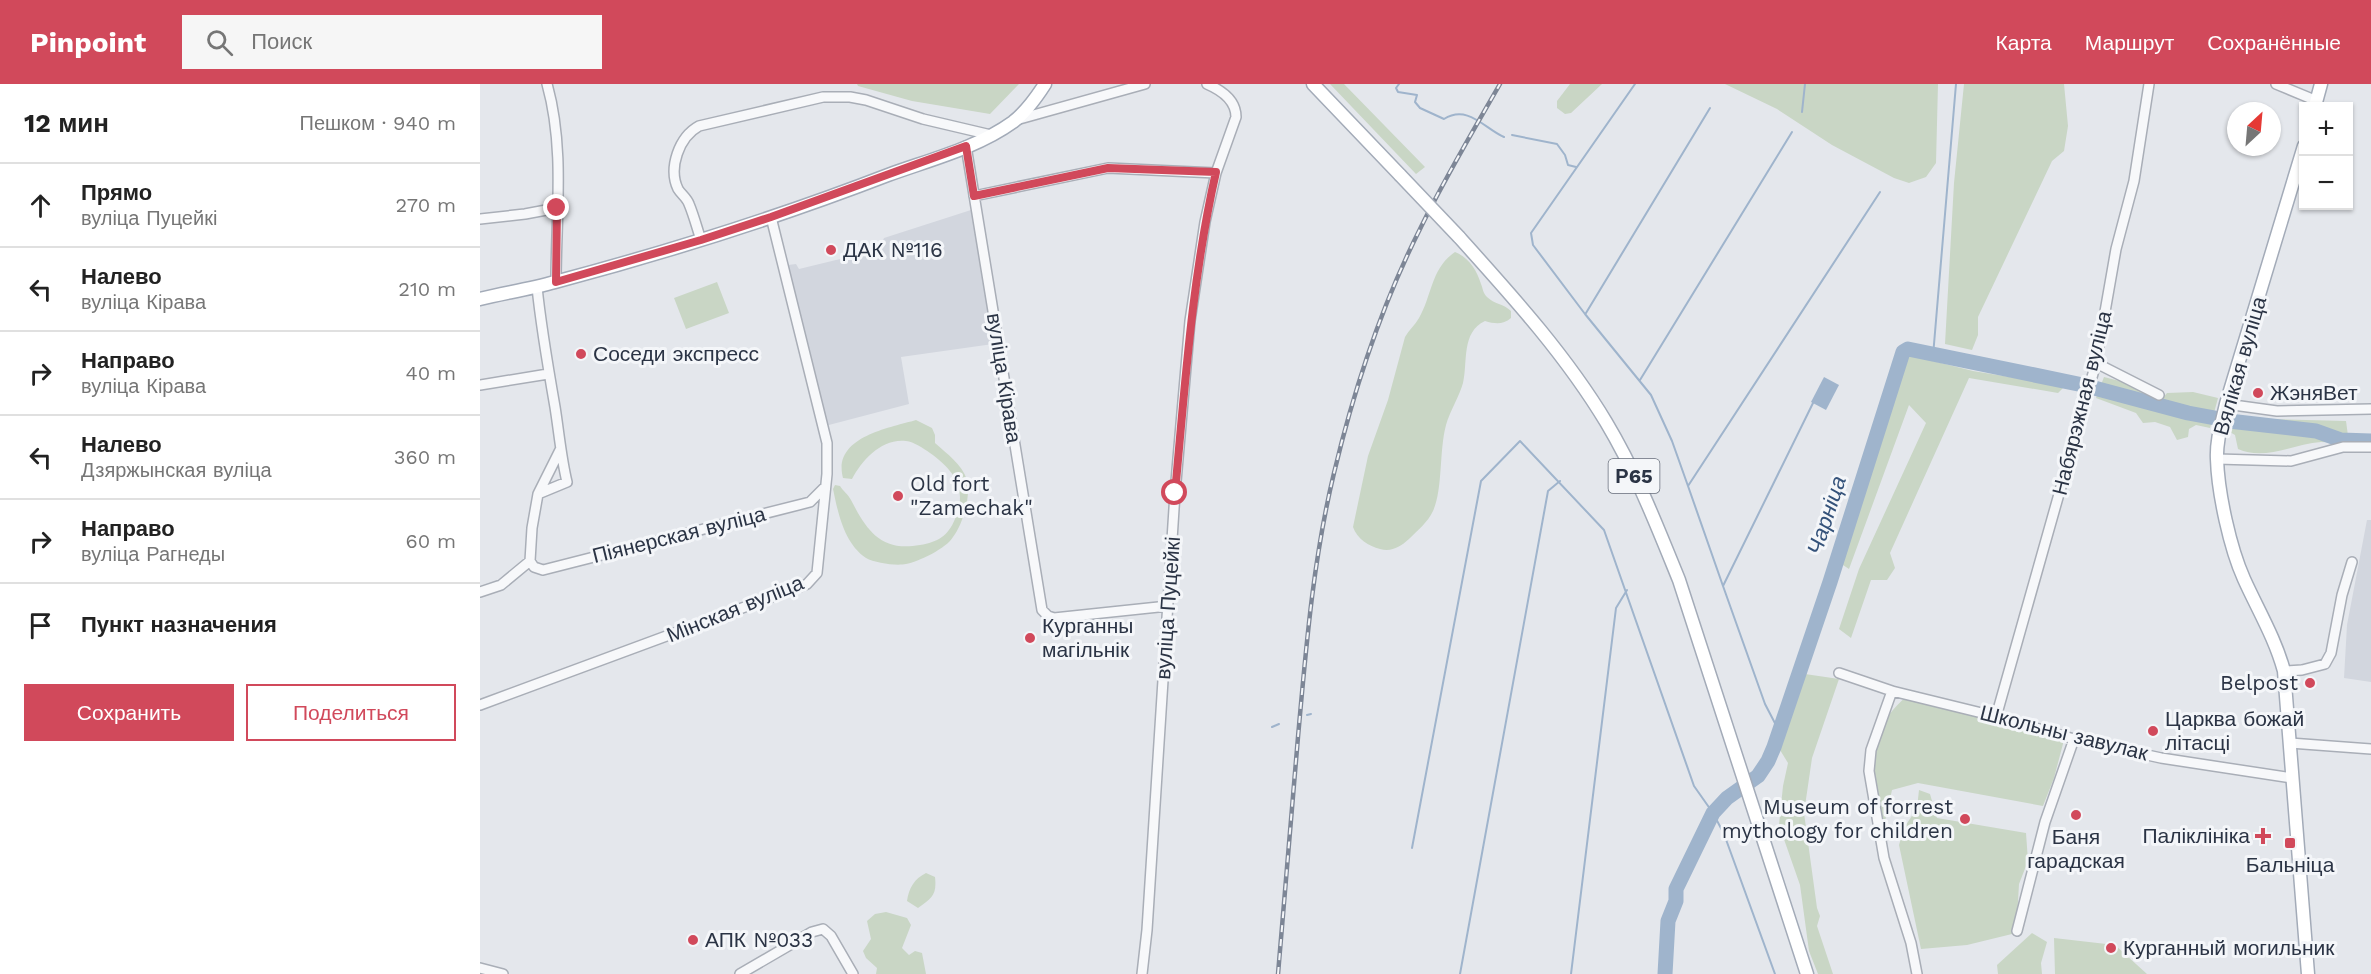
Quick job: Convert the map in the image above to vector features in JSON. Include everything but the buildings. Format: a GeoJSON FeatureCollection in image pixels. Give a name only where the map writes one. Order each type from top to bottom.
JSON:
{"type":"FeatureCollection","features":[{"type":"Feature","properties":{"kind":"main road"},"geometry":{"type":"LineString","coordinates":[[480,299],[556,282],[701,240],[966,146],[1014,121],[1029,107],[1045,84]]}},
{"type":"Feature","properties":{"kind":"main road","name":"Р65"},"geometry":{"type":"LineString","coordinates":[[1313,84],[1459,237],[1532,318],[1559,352],[1606,422],[1655,520],[1679,580],[1806,974]]}},
{"type":"Feature","properties":{"kind":"main road"},"geometry":{"type":"LineString","coordinates":[[2316,102],[2321,84]]}},
{"type":"Feature","properties":{"kind":"main road","name":"Вялікая вуліца"},"geometry":{"type":"LineString","coordinates":[[2301,156],[2226,405],[2218,438],[2217,459],[2232,544],[2243,576],[2274,639],[2284,671],[2308,974]]}},
{"type":"Feature","properties":{"kind":"street"},"geometry":{"type":"LineString","coordinates":[[547,84],[552,102],[560,174],[556,282]]}},
{"type":"Feature","properties":{"kind":"street"},"geometry":{"type":"LineString","coordinates":[[1014,121],[1145,84]]}},
{"type":"Feature","properties":{"kind":"street","name":"вуліца Пуцейкі"},"geometry":{"type":"LineString","coordinates":[[1139,974],[1147,930],[1175,493],[1191,321],[1205,222],[1216,172],[1236,117],[1236,107],[1226,96],[1207,84]]}},
{"type":"Feature","properties":{"kind":"street","name":"Набярэжная вуліца"},"geometry":{"type":"LineString","coordinates":[[1996,717],[2096,363],[2116,249],[2134,181],[2149,84]]}},
{"type":"Feature","properties":{"kind":"street"},"geometry":{"type":"LineString","coordinates":[[2276,84],[2312,102]]}},
{"type":"Feature","properties":{"kind":"street"},"geometry":{"type":"LineString","coordinates":[[701,240],[688,201],[678,189],[675,175],[676,159],[681,145],[686,136],[699,126],[812,99],[850,97],[991,135]]}},
{"type":"Feature","properties":{"kind":"street","name":"вуліца Кірава"},"geometry":{"type":"LineString","coordinates":[[966,146],[1041,610],[1054,618],[1168,606]]}},
{"type":"Feature","properties":{"kind":"street"},"geometry":{"type":"LineString","coordinates":[[974,196],[1108,168],[1216,172]]}},
{"type":"Feature","properties":{"kind":"street"},"geometry":{"type":"LineString","coordinates":[[480,219],[557,208]]}},
{"type":"Feature","properties":{"kind":"street","name":"Мінская вуліца"},"geometry":{"type":"LineString","coordinates":[[480,705],[807,584],[817,573],[827,474],[827,443],[771,217]]}},
{"type":"Feature","properties":{"kind":"street"},"geometry":{"type":"LineString","coordinates":[[537,287],[548,374],[567,482],[538,494]]}},
{"type":"Feature","properties":{"kind":"street"},"geometry":{"type":"LineString","coordinates":[[2096,363],[2159,395]]}},
{"type":"Feature","properties":{"kind":"street"},"geometry":{"type":"LineString","coordinates":[[480,385],[548,374]]}},
{"type":"Feature","properties":{"kind":"street"},"geometry":{"type":"LineString","coordinates":[[2226,405],[2277,411],[2371,410]]}},
{"type":"Feature","properties":{"kind":"street"},"geometry":{"type":"LineString","coordinates":[[2217,459],[2291,461],[2343,447],[2371,447]]}},
{"type":"Feature","properties":{"kind":"street"},"geometry":{"type":"LineString","coordinates":[[480,592],[501,585],[530,561],[532,528],[538,494],[560,450]]}},
{"type":"Feature","properties":{"kind":"street","name":"Піянерская вуліца"},"geometry":{"type":"LineString","coordinates":[[530,561],[534,567],[543,570],[810,502],[825,487]]}},
{"type":"Feature","properties":{"kind":"street"},"geometry":{"type":"LineString","coordinates":[[2284,671],[2302,670],[2325,664],[2331,653],[2352,562]]}},
{"type":"Feature","properties":{"kind":"street","name":"Школьны завулак"},"geometry":{"type":"LineString","coordinates":[[1839,673],[1892,691],[2074,739],[2161,758],[2292,778]]}},
{"type":"Feature","properties":{"kind":"street"},"geometry":{"type":"LineString","coordinates":[[1892,691],[1871,750],[1869,771],[1884,858],[1911,943],[1917,974]]}},
{"type":"Feature","properties":{"kind":"street"},"geometry":{"type":"LineString","coordinates":[[2018,931],[2045,822],[2074,739]]}},
{"type":"Feature","properties":{"kind":"street"},"geometry":{"type":"LineString","coordinates":[[2290,743],[2371,749]]}},
{"type":"Feature","properties":{"kind":"street"},"geometry":{"type":"LineString","coordinates":[[740,974],[812,932],[823,929],[831,936],[853,974]]}},
{"type":"Feature","properties":{"kind":"street"},"geometry":{"type":"LineString","coordinates":[[480,968],[501,974]]}},
{"type":"Feature","properties":{"kind":"shaded area"},"geometry":{"type":"Polygon","coordinates":[[[971,210],[993,344],[901,357],[909,404],[825,426],[788,265],[796,264],[799,269],[873,251],[880,247],[884,238],[971,210]]]}},
{"type":"Feature","properties":{"kind":"shaded area"},"geometry":{"type":"Polygon","coordinates":[[[2367,520],[2371,520],[2371,682],[2344,678],[2347,625],[2367,520]]]}},
{"type":"Feature","properties":{"kind":"green space"},"geometry":{"type":"Polygon","coordinates":[[[857,84],[1019,84],[990,114],[912,101],[857,84]]]}},
{"type":"Feature","properties":{"kind":"green space"},"geometry":{"type":"Polygon","coordinates":[[[1330,84],[1344,84],[1425,167],[1416,174],[1330,84]]]}},
{"type":"Feature","properties":{"kind":"green space"},"geometry":{"type":"Polygon","coordinates":[[[1570,84],[1602,84],[1571,113],[1565,114],[1557,108],[1557,101],[1570,84]]]}},
{"type":"Feature","properties":{"kind":"green space"},"geometry":{"type":"Polygon","coordinates":[[[1725,84],[1938,84],[1936,163],[1926,177],[1909,183],[1894,178],[1832,145],[1777,109],[1725,84]]]}},
{"type":"Feature","properties":{"kind":"green space"},"geometry":{"type":"Polygon","coordinates":[[[1964,84],[2064,84],[2068,126],[2064,151],[2052,161],[1978,317],[1978,335],[1972,350],[1945,344],[1954,183],[1964,84]]]}},
{"type":"Feature","properties":{"kind":"green space"},"geometry":{"type":"Polygon","coordinates":[[[1455,252],[1471,265],[1486,295],[1511,311],[1511,318],[1499,323],[1485,321],[1472,332],[1467,348],[1463,383],[1446,425],[1438,492],[1433,511],[1409,539],[1396,548],[1384,550],[1364,541],[1353,527],[1368,456],[1388,400],[1405,337],[1423,310],[1436,274],[1455,252]]]}},
{"type":"Feature","properties":{"kind":"green space"},"geometry":{"type":"Polygon","coordinates":[[[717,282],[729,313],[686,329],[674,298],[717,282]]]}},
{"type":"Feature","properties":{"kind":"green space"},"geometry":{"type":"Polygon","coordinates":[[[1909,355],[1973,371],[2065,386],[2058,393],[1969,378],[1890,553],[1895,568],[1887,580],[1871,580],[1851,638],[1839,629],[1859,569],[1926,423],[1909,405],[1849,569],[1840,563],[1909,355]]]}},
{"type":"Feature","properties":{"kind":"green space"},"geometry":{"type":"Polygon","coordinates":[[[2104,377],[2139,386],[2145,391],[2145,396],[2162,399],[2167,393],[2193,392],[2218,398],[2210,428],[2196,425],[2189,429],[2188,437],[2177,440],[2170,427],[2155,422],[2143,423],[2136,413],[2096,398],[2104,377]]]}},
{"type":"Feature","properties":{"kind":"green space"},"geometry":{"type":"Polygon","coordinates":[[[2232,415],[2267,419],[2346,421],[2349,443],[2321,442],[2269,453],[2248,452],[2238,449],[2235,435],[2228,431],[2232,415]]]}},
{"type":"Feature","properties":{"kind":"green space"},"geometry":{"type":"Polygon","coordinates":[[[916,420],[932,428],[935,443],[954,460],[965,474],[968,494],[965,510],[960,525],[950,541],[932,554],[906,564],[875,561],[858,552],[847,536],[837,508],[833,489],[835,485],[840,486],[863,521],[877,537],[895,545],[920,545],[937,540],[949,530],[959,508],[959,489],[952,473],[930,453],[909,442],[897,441],[881,447],[867,458],[852,479],[843,478],[842,464],[846,453],[854,444],[878,431],[916,420]]]}},
{"type":"Feature","properties":{"kind":"green space"},"geometry":{"type":"Polygon","coordinates":[[[1805,674],[1839,679],[1812,758],[1804,813],[1820,916],[1817,926],[1833,974],[1818,974],[1809,951],[1800,885],[1779,825],[1788,763],[1780,750],[1805,674]]]}},
{"type":"Feature","properties":{"kind":"green space"},"geometry":{"type":"Polygon","coordinates":[[[1906,697],[1935,702],[2064,740],[2054,778],[2043,806],[1918,783],[1892,790],[1883,830],[1875,783],[1874,747],[1884,721],[1906,697]]]}},
{"type":"Feature","properties":{"kind":"green space"},"geometry":{"type":"Polygon","coordinates":[[[1919,790],[1930,794],[1937,818],[2026,833],[2028,861],[2019,884],[2017,918],[2012,934],[1967,945],[1921,949],[1899,845],[1904,828],[1917,808],[1919,790]]]}},
{"type":"Feature","properties":{"kind":"green space"},"geometry":{"type":"Polygon","coordinates":[[[926,873],[935,877],[935,888],[930,899],[918,908],[907,901],[908,896],[915,881],[926,873]]]}},
{"type":"Feature","properties":{"kind":"green space"},"geometry":{"type":"Polygon","coordinates":[[[886,912],[907,918],[911,925],[902,948],[909,955],[915,951],[922,953],[926,974],[876,974],[877,968],[866,958],[863,951],[871,939],[867,921],[875,914],[886,912]]]}},
{"type":"Feature","properties":{"kind":"green space"},"geometry":{"type":"Polygon","coordinates":[[[2032,933],[2047,942],[2041,963],[2042,974],[1998,974],[1997,965],[2032,933]]]}},
{"type":"Feature","properties":{"kind":"green space"},"geometry":{"type":"Polygon","coordinates":[[[2054,938],[2115,945],[2147,974],[2055,974],[2054,938]]]}},
{"type":"Feature","properties":{"kind":"water"},"geometry":{"type":"Polygon","coordinates":[[[1824,377],[1839,385],[1826,410],[1811,402],[1824,377]]]}},
{"type":"Feature","properties":{"kind":"waterway"},"geometry":{"type":"LineString","coordinates":[[1399,84],[1396,88],[1398,92],[1417,95],[1415,102],[1420,108],[1444,119],[1461,114],[1469,116],[1504,137]]}},
{"type":"Feature","properties":{"kind":"waterway"},"geometry":{"type":"LineString","coordinates":[[1635,84],[1531,233],[1533,245],[1651,395],[1672,441],[1688,486]]}},
{"type":"Feature","properties":{"kind":"waterway"},"geometry":{"type":"LineString","coordinates":[[1802,112],[1805,84]]}},
{"type":"Feature","properties":{"kind":"waterway"},"geometry":{"type":"LineString","coordinates":[[1933,356],[1956,84]]}},
{"type":"Feature","properties":{"kind":"waterway"},"geometry":{"type":"LineString","coordinates":[[1586,313],[1710,108]]}},
{"type":"Feature","properties":{"kind":"waterway"},"geometry":{"type":"LineString","coordinates":[[1640,380],[1792,132]]}},
{"type":"Feature","properties":{"kind":"waterway"},"geometry":{"type":"LineString","coordinates":[[1512,135],[1557,144],[1565,155],[1568,165],[1576,167]]}},
{"type":"Feature","properties":{"kind":"waterway"},"geometry":{"type":"LineString","coordinates":[[1723,586],[1688,486],[1880,192]]}},
{"type":"Feature","properties":{"kind":"waterway","name":"Чарніца"},"geometry":{"type":"LineString","coordinates":[[1665,974],[1668,921],[1676,901],[1676,889],[1713,813],[1727,798],[1758,776],[1774,747],[1830,582],[1903,352],[1908,349],[2083,385],[2215,418]]}},
{"type":"Feature","properties":{"kind":"waterway"},"geometry":{"type":"LineString","coordinates":[[1778,729],[1765,704],[1723,586],[1814,401]]}},
{"type":"Feature","properties":{"kind":"waterway","name":"Чарніца"},"geometry":{"type":"LineString","coordinates":[[2229,421],[2316,431],[2341,440],[2371,441]]}},
{"type":"Feature","properties":{"kind":"waterway"},"geometry":{"type":"LineString","coordinates":[[1412,848],[1481,481],[1520,441],[1604,530],[1694,786],[1713,813],[1724,834],[1775,974]]}},
{"type":"Feature","properties":{"kind":"waterway"},"geometry":{"type":"LineString","coordinates":[[1460,974],[1548,491],[1560,481]]}},
{"type":"Feature","properties":{"kind":"waterway"},"geometry":{"type":"LineString","coordinates":[[1571,974],[1616,608],[1627,590]]}},
{"type":"Feature","properties":{"kind":"waterway"},"geometry":{"type":"LineString","coordinates":[[1307,715],[1311,714]]}},
{"type":"Feature","properties":{"kind":"waterway"},"geometry":{"type":"LineString","coordinates":[[1272,727],[1279,724]]}},
{"type":"Feature","properties":{"kind":"railway"},"geometry":{"type":"LineString","coordinates":[[1278,974],[1307,637],[1315,571],[1334,473],[1370,347],[1394,286],[1440,191],[1500,84]]}},
{"type":"Feature","properties":{"kind":"place","name":"ДАК №116"},"geometry":{"type":"Point","coordinates":[831,250]}},
{"type":"Feature","properties":{"kind":"place","name":"Соседи экспресс"},"geometry":{"type":"Point","coordinates":[581,354]}},
{"type":"Feature","properties":{"kind":"place","name":"ЖэняВет"},"geometry":{"type":"Point","coordinates":[2258,393]}},
{"type":"Feature","properties":{"kind":"place","name":"Old fort \"Zamechak\""},"geometry":{"type":"Point","coordinates":[898,496]}},
{"type":"Feature","properties":{"kind":"place","name":"Курганны магільнік"},"geometry":{"type":"Point","coordinates":[1030,638]}},
{"type":"Feature","properties":{"kind":"place","name":"Belpost"},"geometry":{"type":"Point","coordinates":[2310,683]}},
{"type":"Feature","properties":{"kind":"place","name":"Царква божай літасці"},"geometry":{"type":"Point","coordinates":[2153,731]}},
{"type":"Feature","properties":{"kind":"place","name":"Баня гарадская"},"geometry":{"type":"Point","coordinates":[2076,815]}},
{"type":"Feature","properties":{"kind":"place","name":"Museum of forrest mythology for children"},"geometry":{"type":"Point","coordinates":[1965,819]}},
{"type":"Feature","properties":{"kind":"place","name":"Паліклініка"},"geometry":{"type":"Point","coordinates":[2263,836]}},
{"type":"Feature","properties":{"kind":"place","name":"Бальніца"},"geometry":{"type":"Point","coordinates":[2290,843]}},
{"type":"Feature","properties":{"kind":"place","name":"АПК №033"},"geometry":{"type":"Point","coordinates":[693,940]}},
{"type":"Feature","properties":{"kind":"place","name":"Курганный могильник"},"geometry":{"type":"Point","coordinates":[2111,948]}},
{"type":"Feature","properties":{"kind":"route"},"geometry":{"type":"LineString","coordinates":[[557,208],[556,282],[771,217],[966,146],[974,196],[1108,168],[1216,172],[1205,222],[1191,321],[1175,493]]}}]}
